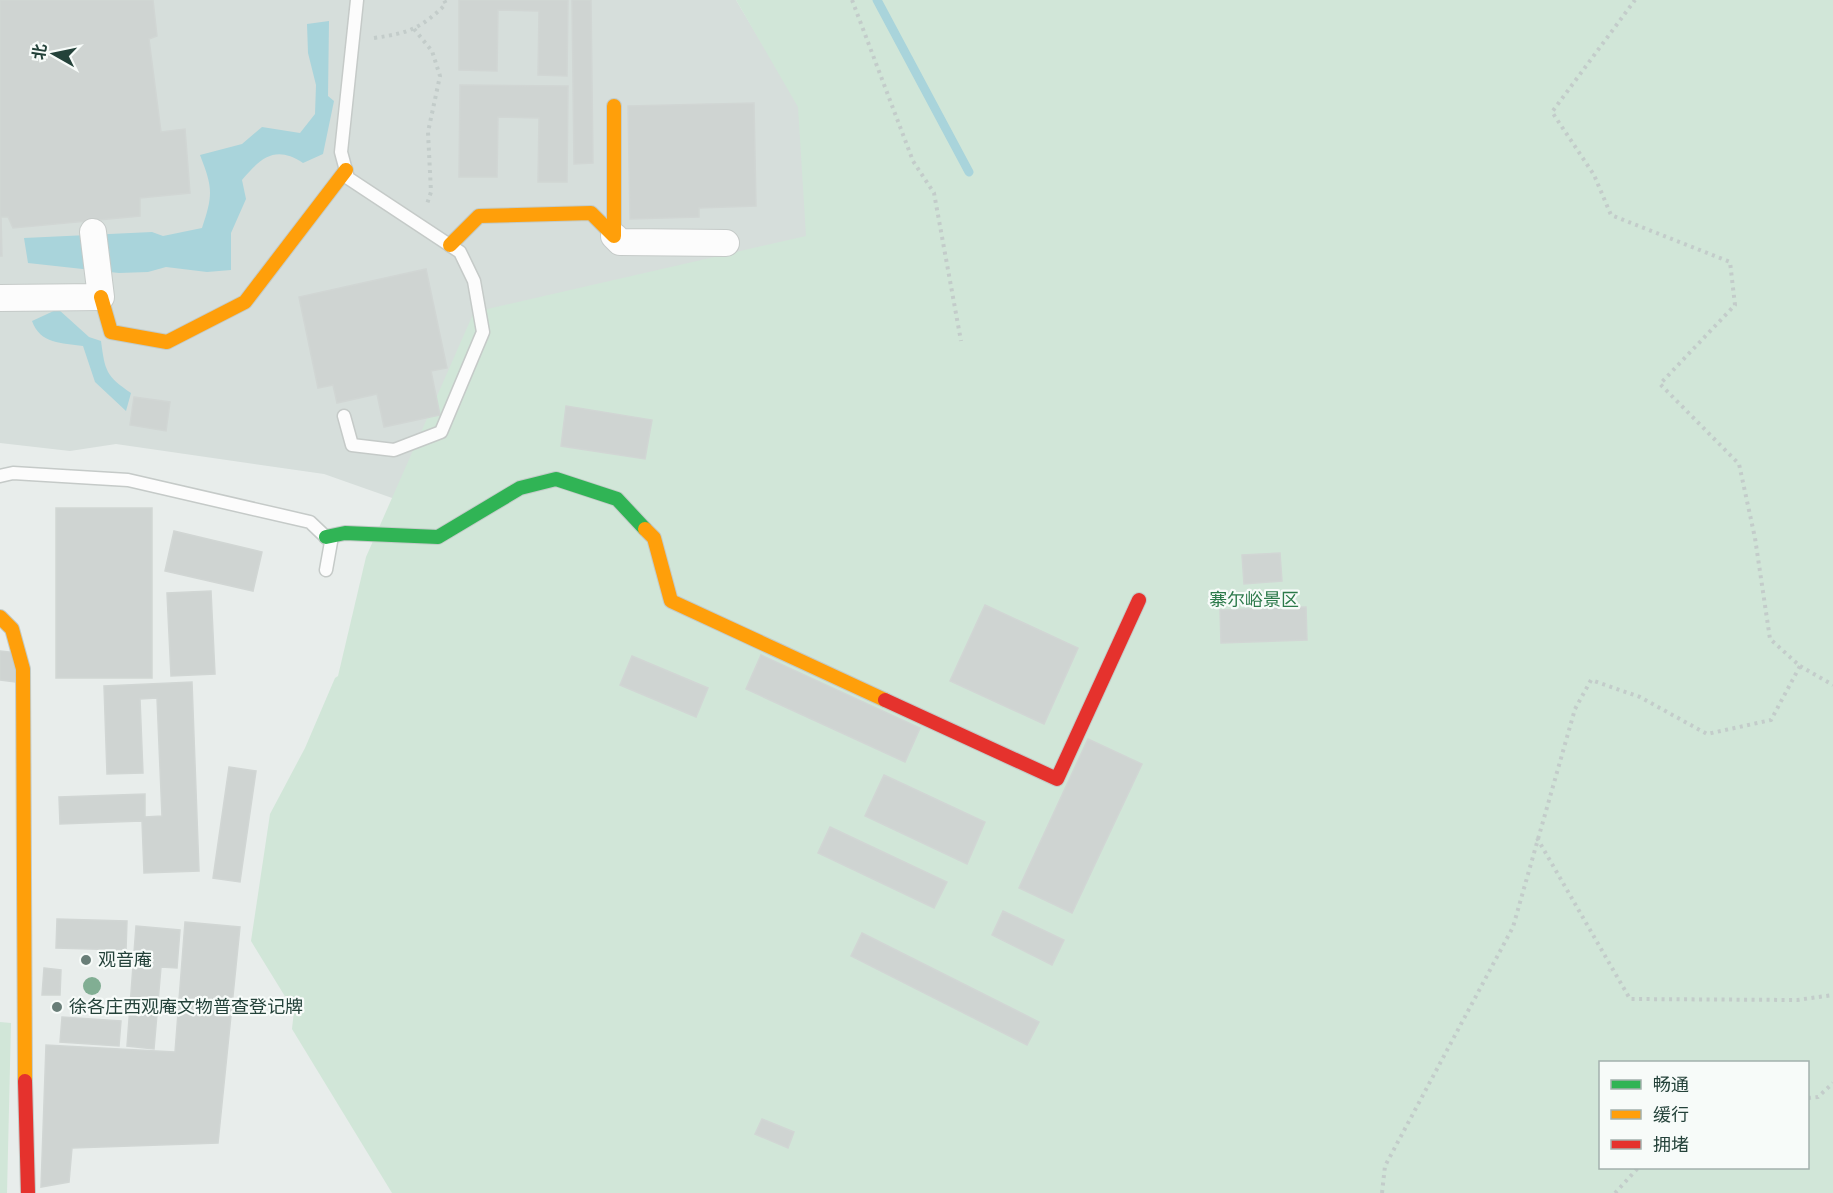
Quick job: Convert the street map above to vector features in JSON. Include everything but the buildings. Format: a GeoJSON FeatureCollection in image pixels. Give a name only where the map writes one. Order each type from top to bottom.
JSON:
{"type":"FeatureCollection","features":[{"type":"Feature","properties":{"kind":"street"},"geometry":{"type":"LineString","coordinates":[[614,106],[614,236]]}},
{"type":"Feature","properties":{"kind":"street"},"geometry":{"type":"LineString","coordinates":[[93,232],[101,297],[111,332],[167,342],[245,302],[278,262],[346,170]]}},
{"type":"Feature","properties":{"kind":"street"},"geometry":{"type":"LineString","coordinates":[[450,245],[479,216],[591,213],[620,242],[726,243]]}},
{"type":"Feature","properties":{"kind":"street"},"geometry":{"type":"LineString","coordinates":[[0,298],[101,297]]}},
{"type":"Feature","properties":{"kind":"street"},"geometry":{"type":"LineString","coordinates":[[326,537],[345,533],[438,537],[520,488],[556,479],[617,499],[654,538],[671,601],[1057,779],[1139,600]]}},
{"type":"Feature","properties":{"kind":"street"},"geometry":{"type":"LineString","coordinates":[[0,617],[12,629],[23,669],[25,1094],[28,1193]]}},
{"type":"Feature","properties":{"kind":"lane"},"geometry":{"type":"LineString","coordinates":[[344,416],[352,445],[394,450],[441,432],[483,332],[474,281],[460,252],[348,178],[341,152],[357,0]]}},
{"type":"Feature","properties":{"kind":"lane"},"geometry":{"type":"LineString","coordinates":[[0,476],[13,473],[128,480],[310,522],[331,542],[327,570]]}},
{"type":"Feature","properties":{"kind":"path"},"geometry":{"type":"LineString","coordinates":[[352,42],[414,29],[446,4],[444,0]]}},
{"type":"Feature","properties":{"kind":"path"},"geometry":{"type":"LineString","coordinates":[[852,0],[913,161],[934,193],[961,341]]}},
{"type":"Feature","properties":{"kind":"path"},"geometry":{"type":"LineString","coordinates":[[1635,0],[1552,112],[1594,175],[1611,215],[1730,262],[1735,305],[1660,384],[1738,464],[1755,538],[1770,639],[1800,666],[1833,685]]}},
{"type":"Feature","properties":{"kind":"path"},"geometry":{"type":"LineString","coordinates":[[414,29],[432,51],[440,76],[428,132],[431,192],[420,225]]}},
{"type":"Feature","properties":{"kind":"path"},"geometry":{"type":"LineString","coordinates":[[1382,1193],[1385,1166],[1513,927],[1575,709],[1591,680],[1640,697],[1707,734],[1771,720],[1800,666]]}},
{"type":"Feature","properties":{"kind":"path"},"geometry":{"type":"LineString","coordinates":[[1537,838],[1630,999],[1797,1000],[1833,995]]}},
{"type":"Feature","properties":{"kind":"path"},"geometry":{"type":"LineString","coordinates":[[1809,1098],[1818,1097],[1833,1083]]}},
{"type":"Feature","properties":{"kind":"path"},"geometry":{"type":"LineString","coordinates":[[1615,1193],[1636,1169]]}},
{"type":"Feature","properties":{"kind":"shaded area"},"geometry":{"type":"Polygon","coordinates":[[[0,0],[736,0],[798,104],[831,220],[412,505],[324,474],[116,444],[70,451],[0,443],[0,0]]]}},
{"type":"Feature","properties":{"kind":"green space","name":"寨尔峪景区"},"geometry":{"type":"Polygon","coordinates":[[[736,0],[1833,0],[1833,1193],[392,1193],[292,1029],[294,1011],[251,941],[270,814],[305,748],[335,678],[338,676],[366,557],[474,312],[806,236],[798,107],[736,0]]]}},
{"type":"Feature","properties":{"kind":"green space"},"geometry":{"type":"Polygon","coordinates":[[[0,1022],[11,1023],[7,1193],[0,1193],[0,1022]]]}},
{"type":"Feature","properties":{"kind":"water"},"geometry":{"type":"Polygon","coordinates":[[[329,21],[328,96],[334,101],[323,154],[303,163],[285,155],[270,156],[256,165],[242,180],[246,199],[231,233],[231,270],[207,272],[166,267],[148,272],[119,273],[28,263],[24,238],[152,232],[163,236],[202,228],[210,192],[200,155],[242,144],[262,127],[300,133],[315,114],[316,85],[308,53],[307,24],[329,21]]]}},
{"type":"Feature","properties":{"kind":"water"},"geometry":{"type":"Polygon","coordinates":[[[58,309],[89,337],[101,341],[108,372],[116,382],[131,393],[126,411],[95,382],[83,346],[53,341],[36,329],[32,321],[58,309]]]}},
{"type":"Feature","properties":{"kind":"waterway"},"geometry":{"type":"LineString","coordinates":[[877,0],[969,172]]}},
{"type":"Feature","properties":{"kind":"traffic: fast"},"geometry":{"type":"LineString","coordinates":[[326,537],[345,533],[438,537],[520,488],[556,479],[617,499],[645,529]]}},
{"type":"Feature","properties":{"kind":"traffic: slow"},"geometry":{"type":"LineString","coordinates":[[450,245],[479,216],[591,213],[614,236],[614,106]]}},
{"type":"Feature","properties":{"kind":"traffic: slow"},"geometry":{"type":"LineString","coordinates":[[101,297],[111,332],[167,342],[245,302],[346,170]]}},
{"type":"Feature","properties":{"kind":"traffic: slow"},"geometry":{"type":"LineString","coordinates":[[645,529],[654,538],[671,601],[885,700]]}},
{"type":"Feature","properties":{"kind":"traffic: slow"},"geometry":{"type":"LineString","coordinates":[[0,617],[12,629],[23,669],[25,1081]]}},
{"type":"Feature","properties":{"kind":"traffic: jam"},"geometry":{"type":"LineString","coordinates":[[885,700],[1057,779],[1139,600]]}},
{"type":"Feature","properties":{"kind":"traffic: jam"},"geometry":{"type":"LineString","coordinates":[[25,1081],[28,1193]]}},
{"type":"Feature","properties":{"kind":"place","name":"观音庵"},"geometry":{"type":"Point","coordinates":[86,960]}},
{"type":"Feature","properties":{"kind":"place","name":"徐各庄西观庵文物普查登记牌"},"geometry":{"type":"Point","coordinates":[57,1007]}}]}
